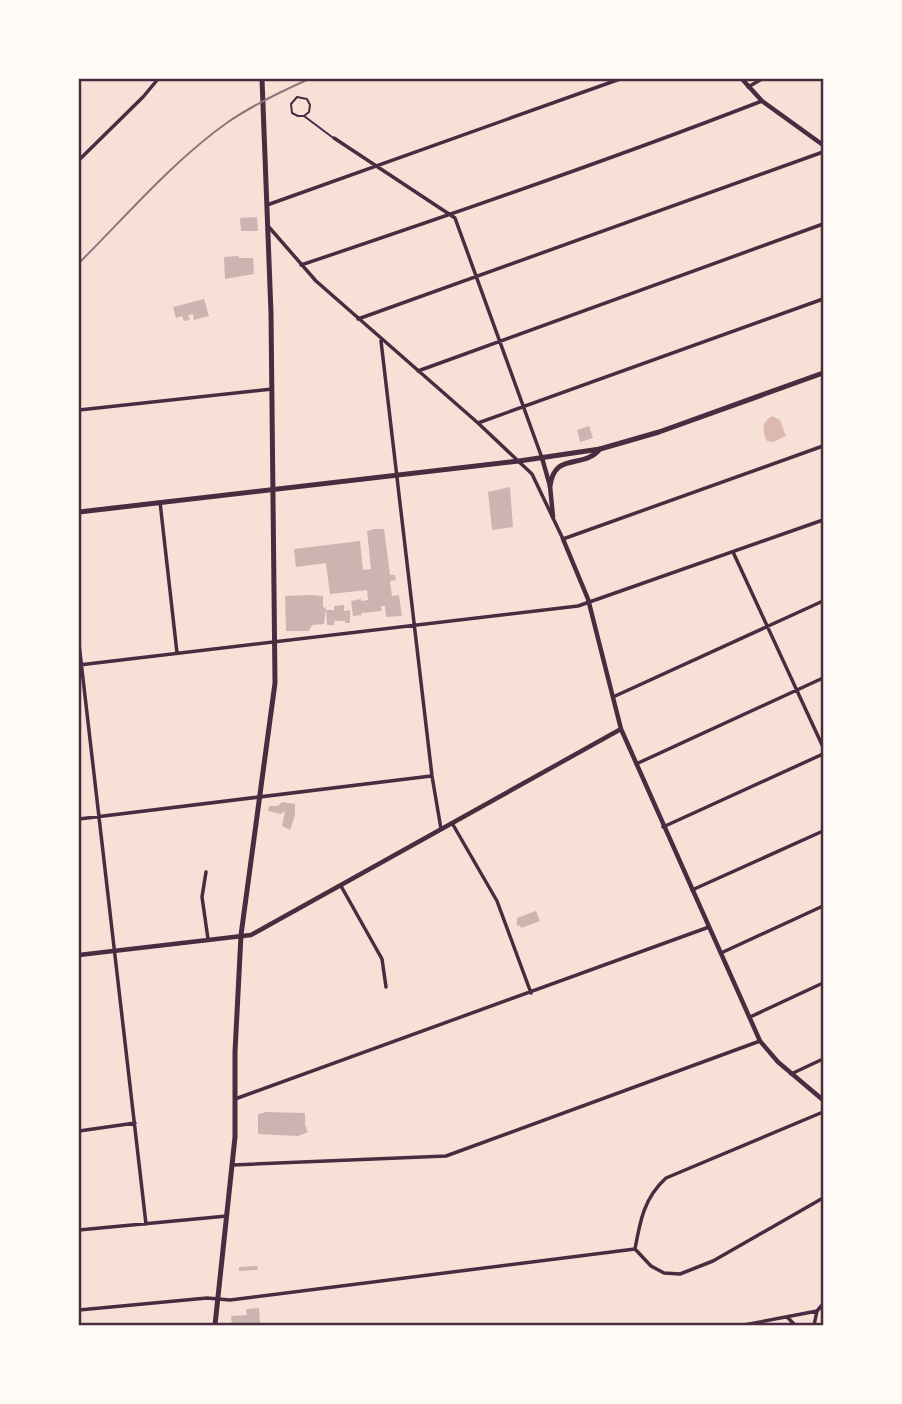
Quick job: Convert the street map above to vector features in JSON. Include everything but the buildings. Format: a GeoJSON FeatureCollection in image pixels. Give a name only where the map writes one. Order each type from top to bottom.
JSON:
{"type":"FeatureCollection","features":[{"type":"Feature","properties":{"kind":"main road"},"geometry":{"type":"LineString","coordinates":[[215,1325],[235,1137],[235,1052],[241,935],[275,683],[272,389],[262,79]]}},
{"type":"Feature","properties":{"kind":"main road"},"geometry":{"type":"LineString","coordinates":[[79,512],[519,461],[600,449],[659,432],[823,373]]}},
{"type":"Feature","properties":{"kind":"main road"},"geometry":{"type":"LineString","coordinates":[[550,486],[556,467],[594,456],[600,449]]}},
{"type":"Feature","properties":{"kind":"street"},"geometry":{"type":"LineString","coordinates":[[79,160],[158,79]]}},
{"type":"Feature","properties":{"kind":"street"},"geometry":{"type":"LineString","coordinates":[[267,205],[620,79]]}},
{"type":"Feature","properties":{"kind":"street"},"geometry":{"type":"LineString","coordinates":[[742,79],[762,101],[823,145]]}},
{"type":"Feature","properties":{"kind":"street"},"geometry":{"type":"LineString","coordinates":[[748,87],[762,79]]}},
{"type":"Feature","properties":{"kind":"street"},"geometry":{"type":"LineString","coordinates":[[301,265],[450,213],[463,211],[762,101]]}},
{"type":"Feature","properties":{"kind":"street"},"geometry":{"type":"LineString","coordinates":[[334,138],[455,218],[542,458],[550,486],[553,517]]}},
{"type":"Feature","properties":{"kind":"street"},"geometry":{"type":"LineString","coordinates":[[358,319],[823,152]]}},
{"type":"Feature","properties":{"kind":"street"},"geometry":{"type":"LineString","coordinates":[[267,224],[301,265],[358,319],[478,423],[532,474],[589,603],[621,729],[635,764],[760,1041],[778,1062],[823,1100]]}},
{"type":"Feature","properties":{"kind":"street"},"geometry":{"type":"LineString","coordinates":[[418,371],[823,225]]}},
{"type":"Feature","properties":{"kind":"street"},"geometry":{"type":"LineString","coordinates":[[478,423],[823,299]]}},
{"type":"Feature","properties":{"kind":"street"},"geometry":{"type":"LineString","coordinates":[[381,338],[432,776],[438,824],[441,829]]}},
{"type":"Feature","properties":{"kind":"street"},"geometry":{"type":"LineString","coordinates":[[79,410],[272,389]]}},
{"type":"Feature","properties":{"kind":"street"},"geometry":{"type":"LineString","coordinates":[[563,539],[823,446]]}},
{"type":"Feature","properties":{"kind":"street"},"geometry":{"type":"LineString","coordinates":[[160,502],[177,653]]}},
{"type":"Feature","properties":{"kind":"street"},"geometry":{"type":"LineString","coordinates":[[80,665],[414,627],[589,603],[823,520]]}},
{"type":"Feature","properties":{"kind":"street"},"geometry":{"type":"LineString","coordinates":[[733,552],[823,747]]}},
{"type":"Feature","properties":{"kind":"street"},"geometry":{"type":"LineString","coordinates":[[613,697],[823,601]]}},
{"type":"Feature","properties":{"kind":"street"},"geometry":{"type":"LineString","coordinates":[[79,644],[146,1224]]}},
{"type":"Feature","properties":{"kind":"street"},"geometry":{"type":"LineString","coordinates":[[635,764],[823,678]]}},
{"type":"Feature","properties":{"kind":"street"},"geometry":{"type":"LineString","coordinates":[[79,954],[255,933],[621,729]]}},
{"type":"Feature","properties":{"kind":"street"},"geometry":{"type":"LineString","coordinates":[[663,827],[823,754]]}},
{"type":"Feature","properties":{"kind":"street"},"geometry":{"type":"LineString","coordinates":[[79,819],[432,776]]}},
{"type":"Feature","properties":{"kind":"street"},"geometry":{"type":"LineString","coordinates":[[452,823],[498,901],[531,993]]}},
{"type":"Feature","properties":{"kind":"street"},"geometry":{"type":"LineString","coordinates":[[692,890],[823,831]]}},
{"type":"Feature","properties":{"kind":"street"},"geometry":{"type":"LineString","coordinates":[[206,872],[202,897],[208,939]]}},
{"type":"Feature","properties":{"kind":"street"},"geometry":{"type":"LineString","coordinates":[[341,886],[382,959],[386,987]]}},
{"type":"Feature","properties":{"kind":"street"},"geometry":{"type":"LineString","coordinates":[[721,953],[823,906]]}},
{"type":"Feature","properties":{"kind":"street"},"geometry":{"type":"LineString","coordinates":[[235,1099],[709,927]]}},
{"type":"Feature","properties":{"kind":"street"},"geometry":{"type":"LineString","coordinates":[[750,1017],[823,983]]}},
{"type":"Feature","properties":{"kind":"street"},"geometry":{"type":"LineString","coordinates":[[233,1165],[446,1156],[760,1041]]}},
{"type":"Feature","properties":{"kind":"street"},"geometry":{"type":"LineString","coordinates":[[792,1074],[823,1059]]}},
{"type":"Feature","properties":{"kind":"street"},"geometry":{"type":"LineString","coordinates":[[635,1249],[643,1210],[655,1188],[666,1178],[823,1112]]}},
{"type":"Feature","properties":{"kind":"street"},"geometry":{"type":"LineString","coordinates":[[79,1130],[135,1123]]}},
{"type":"Feature","properties":{"kind":"street"},"geometry":{"type":"LineString","coordinates":[[635,1249],[651,1266],[664,1273],[680,1274],[713,1261],[823,1198]]}},
{"type":"Feature","properties":{"kind":"street"},"geometry":{"type":"LineString","coordinates":[[79,1230],[227,1216]]}},
{"type":"Feature","properties":{"kind":"street"},"geometry":{"type":"LineString","coordinates":[[79,1310],[265,1296],[635,1249]]}},
{"type":"Feature","properties":{"kind":"street"},"geometry":{"type":"LineString","coordinates":[[814,1325],[817,1311],[823,1304]]}},
{"type":"Feature","properties":{"kind":"street"},"geometry":{"type":"LineString","coordinates":[[744,1325],[817,1311]]}},
{"type":"Feature","properties":{"kind":"street"},"geometry":{"type":"LineString","coordinates":[[788,1318],[795,1325]]}},
{"type":"Feature","properties":{"kind":"lane"},"geometry":{"type":"LineString","coordinates":[[304,116],[310,109],[309,102],[304,98],[295,99],[291,104],[292,113],[304,116],[334,138]]}},
{"type":"Feature","properties":{"kind":"shaded area"},"geometry":{"type":"Polygon","coordinates":[[[772,416],[780,420],[786,436],[773,442],[767,441],[763,430],[764,424],[772,416]]]}},
{"type":"Feature","properties":{"kind":"railway"},"geometry":{"type":"LineString","coordinates":[[79,263],[169,171],[208,137],[247,110],[309,79]]}}]}
